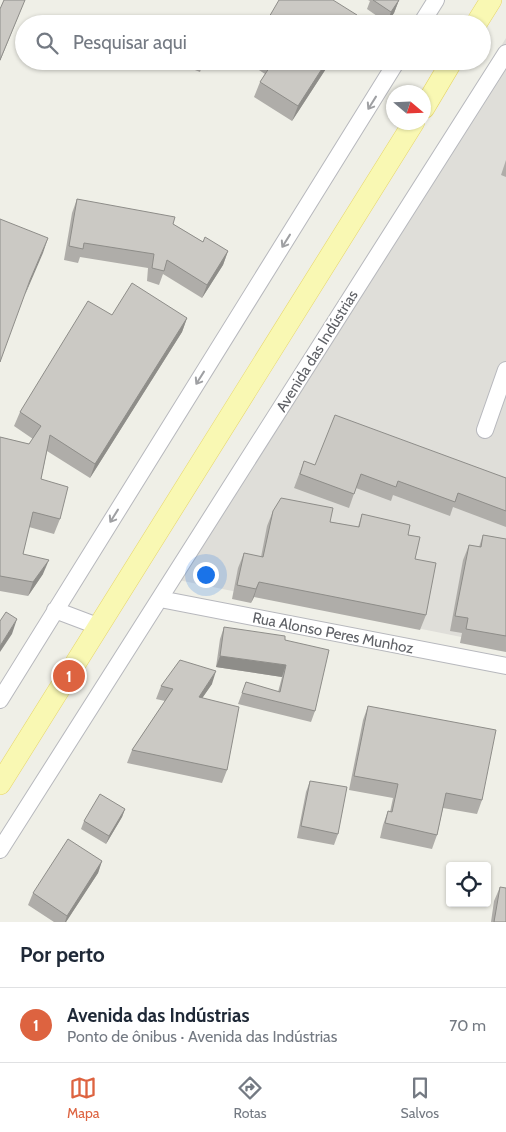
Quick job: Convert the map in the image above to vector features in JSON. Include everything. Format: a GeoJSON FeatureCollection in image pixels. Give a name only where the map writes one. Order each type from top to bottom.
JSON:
{"type":"FeatureCollection","features":[{"type":"Feature","properties":{"kind":"main road"},"geometry":{"type":"LineString","coordinates":[[482,15],[491,0]]}},
{"type":"Feature","properties":{"kind":"main road"},"geometry":{"type":"LineString","coordinates":[[431,96],[447,70]]}},
{"type":"Feature","properties":{"kind":"main road"},"geometry":{"type":"LineString","coordinates":[[0,784],[100,627],[409,130]]}},
{"type":"Feature","properties":{"kind":"street"},"geometry":{"type":"LineString","coordinates":[[427,15],[436,0]]}},
{"type":"Feature","properties":{"kind":"street","name":"Avenida das Indústrias"},"geometry":{"type":"LineString","coordinates":[[0,850],[505,57]]}},
{"type":"Feature","properties":{"kind":"street"},"geometry":{"type":"LineString","coordinates":[[0,700],[392,70]]}},
{"type":"Feature","properties":{"kind":"street"},"geometry":{"type":"LineString","coordinates":[[485,430],[506,370]]}},
{"type":"Feature","properties":{"kind":"street","name":"Rua Alonso Peres Munhoz"},"geometry":{"type":"LineString","coordinates":[[160,599],[506,666]]}},
{"type":"Feature","properties":{"kind":"street"},"geometry":{"type":"LineString","coordinates":[[55,610],[100,627]]}},
{"type":"Feature","properties":{"kind":"shaded area"},"geometry":{"type":"Polygon","coordinates":[[[506,38],[506,646],[168,578],[486,70],[491,70],[491,62],[506,38]]]}},
{"type":"Feature","properties":{"kind":"building"},"geometry":{"type":"Polygon","coordinates":[[[4,0],[25,0],[19,15],[15,15],[15,24],[0,60],[0,9],[4,0]]]}},
{"type":"Feature","properties":{"kind":"building"},"geometry":{"type":"Polygon","coordinates":[[[279,0],[333,0],[357,15],[270,15],[279,0]]]}},
{"type":"Feature","properties":{"kind":"building"},"geometry":{"type":"Polygon","coordinates":[[[373,0],[399,0],[391,12],[373,0]]]}},
{"type":"Feature","properties":{"kind":"building"},"geometry":{"type":"Polygon","coordinates":[[[268,70],[321,70],[298,106],[260,82],[268,70]]]}},
{"type":"Feature","properties":{"kind":"building"},"geometry":{"type":"Polygon","coordinates":[[[77,199],[175,217],[173,224],[203,242],[205,237],[228,251],[207,285],[167,260],[164,271],[152,268],[154,254],[84,243],[83,249],[69,246],[77,199]]]}},
{"type":"Feature","properties":{"kind":"building"},"geometry":{"type":"Polygon","coordinates":[[[0,219],[48,238],[30,280],[0,362],[0,219]]]}},
{"type":"Feature","properties":{"kind":"building"},"geometry":{"type":"Polygon","coordinates":[[[132,283],[187,318],[95,464],[50,435],[41,479],[68,487],[60,519],[33,512],[23,554],[49,560],[33,582],[0,576],[0,437],[29,444],[41,426],[20,412],[88,301],[112,315],[132,283]]]}},
{"type":"Feature","properties":{"kind":"building"},"geometry":{"type":"Polygon","coordinates":[[[335,415],[506,478],[506,511],[458,493],[455,502],[398,481],[396,487],[361,474],[354,494],[300,474],[304,461],[315,465],[335,415]]]}},
{"type":"Feature","properties":{"kind":"building"},"geometry":{"type":"Polygon","coordinates":[[[281,498],[333,508],[330,522],[359,527],[362,514],[410,525],[408,535],[420,537],[415,559],[436,563],[426,615],[259,582],[256,589],[237,585],[244,553],[263,557],[273,511],[281,498]]]}},
{"type":"Feature","properties":{"kind":"building"},"geometry":{"type":"Polygon","coordinates":[[[483,535],[506,539],[506,636],[466,629],[468,618],[455,616],[469,545],[481,547],[483,535]]]}},
{"type":"Feature","properties":{"kind":"building"},"geometry":{"type":"Polygon","coordinates":[[[6,612],[17,619],[0,646],[0,621],[6,612]]]}},
{"type":"Feature","properties":{"kind":"building"},"geometry":{"type":"Polygon","coordinates":[[[224,627],[285,636],[285,640],[329,650],[315,711],[242,693],[246,682],[280,692],[286,665],[220,656],[224,627]]]}},
{"type":"Feature","properties":{"kind":"building"},"geometry":{"type":"Polygon","coordinates":[[[180,660],[216,671],[199,697],[239,707],[227,770],[132,750],[173,689],[161,686],[180,660]]]}},
{"type":"Feature","properties":{"kind":"building"},"geometry":{"type":"Polygon","coordinates":[[[368,706],[496,730],[482,800],[446,793],[437,835],[385,823],[388,811],[392,812],[398,784],[354,776],[368,706]]]}},
{"type":"Feature","properties":{"kind":"building"},"geometry":{"type":"Polygon","coordinates":[[[310,781],[347,787],[338,834],[301,826],[310,781]]]}},
{"type":"Feature","properties":{"kind":"building"},"geometry":{"type":"Polygon","coordinates":[[[100,794],[125,809],[109,836],[84,821],[100,794]]]}},
{"type":"Feature","properties":{"kind":"building"},"geometry":{"type":"Polygon","coordinates":[[[68,839],[102,861],[67,916],[33,893],[68,839]]]}},
{"type":"Feature","properties":{"kind":"building"},"geometry":{"type":"Polygon","coordinates":[[[500,887],[506,888],[506,922],[494,922],[500,887]]]}},
{"type":"Feature","properties":{"kind":"place","name":"Avenida das Indústrias"},"geometry":{"type":"Point","coordinates":[69,676]}}]}
